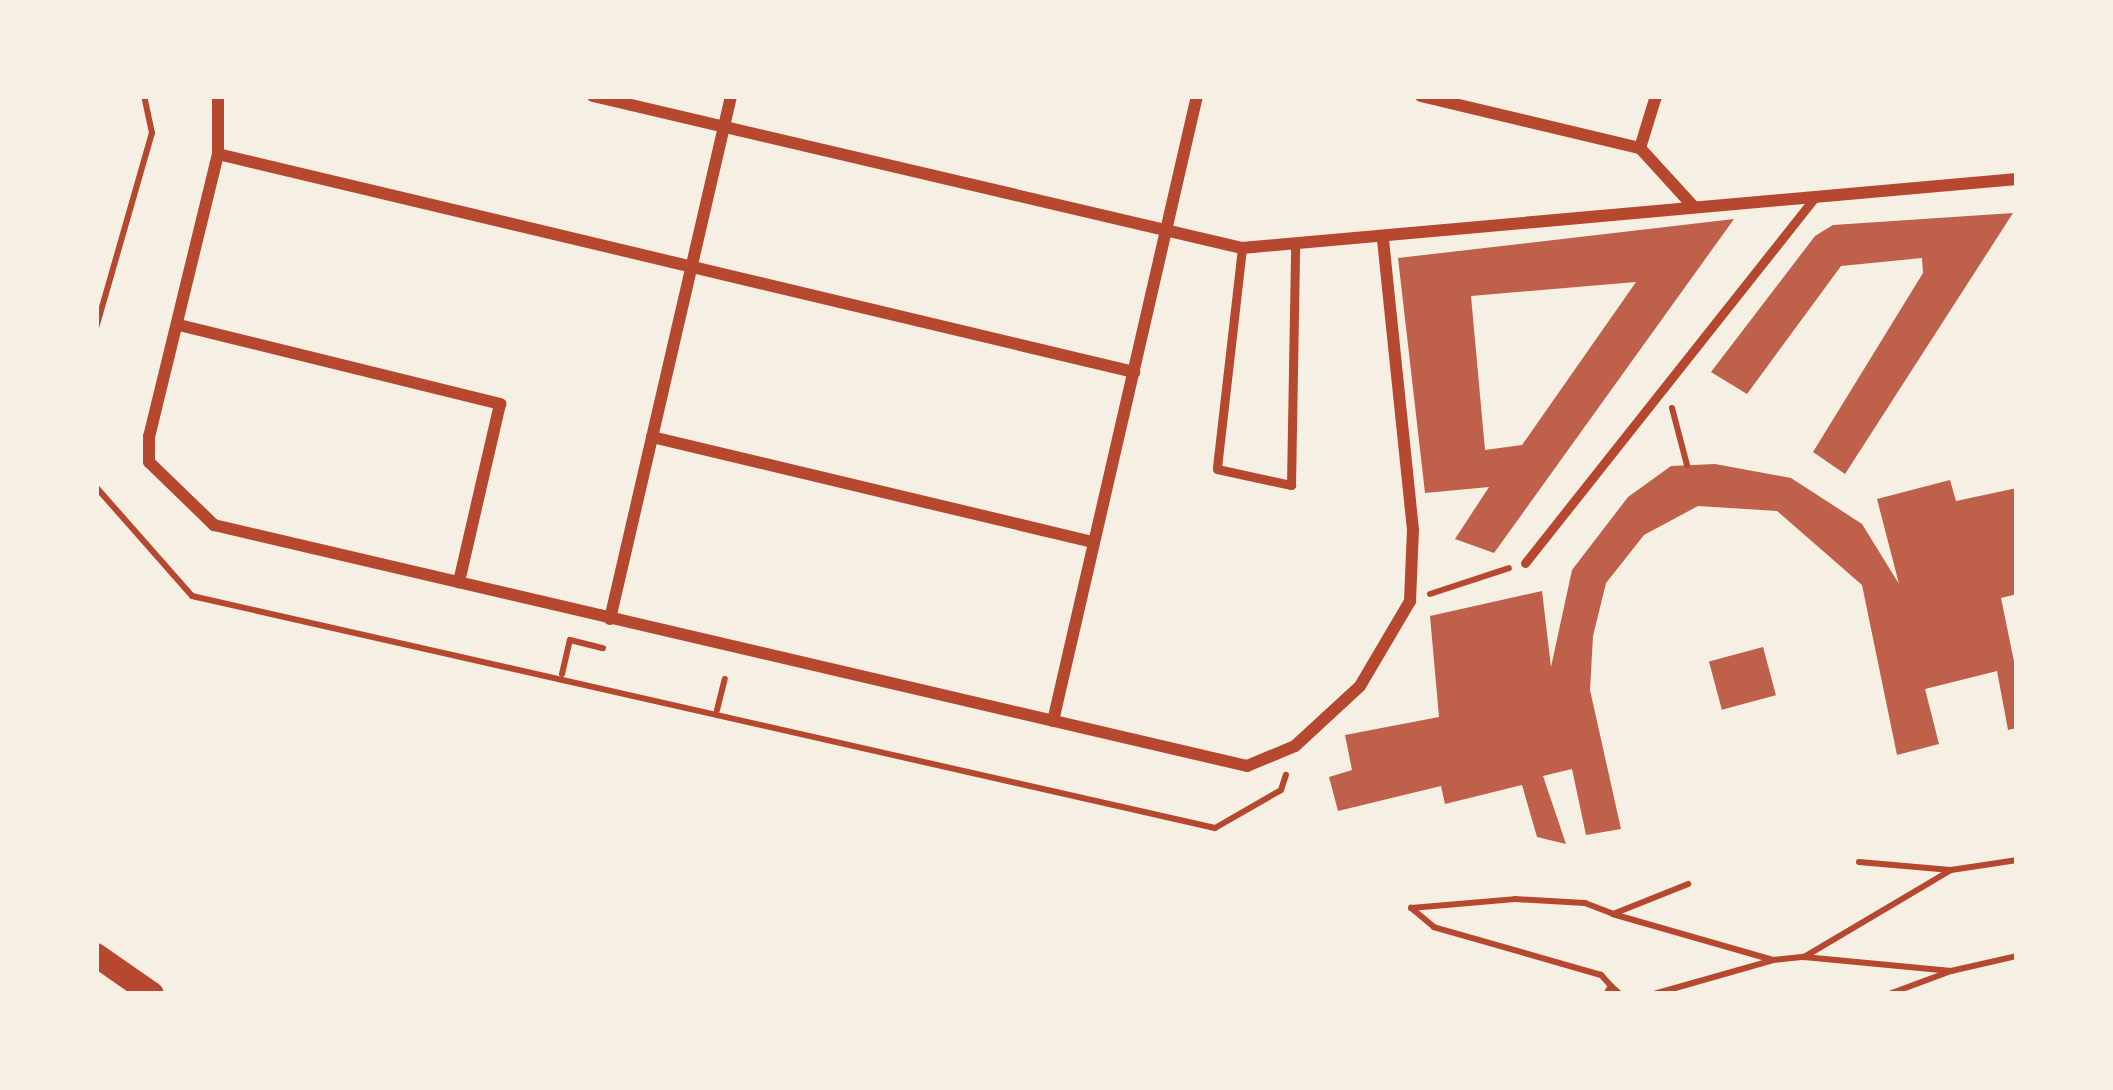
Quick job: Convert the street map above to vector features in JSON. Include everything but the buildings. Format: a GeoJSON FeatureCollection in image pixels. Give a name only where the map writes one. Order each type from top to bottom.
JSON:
{"type":"FeatureCollection","features":[{"type":"Feature","properties":{"kind":"main road"},"geometry":{"type":"LineString","coordinates":[[96,955],[152,994]]}},
{"type":"Feature","properties":{"kind":"street"},"geometry":{"type":"LineString","coordinates":[[218,96],[218,154],[149,462],[214,525],[1247,766],[1295,746],[1360,686],[1410,601],[1414,530],[1383,241]]}},
{"type":"Feature","properties":{"kind":"street"},"geometry":{"type":"LineString","coordinates":[[593,96],[1242,248],[1383,241],[1693,206],[2017,179]]}},
{"type":"Feature","properties":{"kind":"street"},"geometry":{"type":"LineString","coordinates":[[610,619],[731,96]]}},
{"type":"Feature","properties":{"kind":"street"},"geometry":{"type":"LineString","coordinates":[[1053,721],[1198,96]]}},
{"type":"Feature","properties":{"kind":"street"},"geometry":{"type":"LineString","coordinates":[[1421,96],[1640,148],[1693,206]]}},
{"type":"Feature","properties":{"kind":"street"},"geometry":{"type":"LineString","coordinates":[[1640,148],[1656,96]]}},
{"type":"Feature","properties":{"kind":"street"},"geometry":{"type":"LineString","coordinates":[[218,154],[1134,372]]}},
{"type":"Feature","properties":{"kind":"street"},"geometry":{"type":"LineString","coordinates":[[179,325],[500,404],[459,582]]}},
{"type":"Feature","properties":{"kind":"street"},"geometry":{"type":"LineString","coordinates":[[652,437],[1094,542]]}},
{"type":"Feature","properties":{"kind":"lane"},"geometry":{"type":"LineString","coordinates":[[1525,563],[1817,194]]}},
{"type":"Feature","properties":{"kind":"lane"},"geometry":{"type":"LineString","coordinates":[[1242,248],[1217,469],[1291,485],[1295,245]]}},
{"type":"Feature","properties":{"kind":"path"},"geometry":{"type":"LineString","coordinates":[[96,328],[152,133],[144,96]]}},
{"type":"Feature","properties":{"kind":"path"},"geometry":{"type":"LineString","coordinates":[[1665,381],[1687,465]]}},
{"type":"Feature","properties":{"kind":"path"},"geometry":{"type":"LineString","coordinates":[[96,487],[192,596],[562,674],[1215,828],[1281,790],[1295,746]]}},
{"type":"Feature","properties":{"kind":"path"},"geometry":{"type":"LineString","coordinates":[[1410,601],[1525,563]]}},
{"type":"Feature","properties":{"kind":"path"},"geometry":{"type":"LineString","coordinates":[[562,674],[570,640],[603,648]]}},
{"type":"Feature","properties":{"kind":"path"},"geometry":{"type":"LineString","coordinates":[[717,710],[725,679]]}},
{"type":"Feature","properties":{"kind":"path"},"geometry":{"type":"LineString","coordinates":[[1859,862],[1951,870],[2017,860]]}},
{"type":"Feature","properties":{"kind":"path"},"geometry":{"type":"LineString","coordinates":[[1804,957],[1951,870]]}},
{"type":"Feature","properties":{"kind":"path"},"geometry":{"type":"LineString","coordinates":[[1612,914],[1688,884]]}},
{"type":"Feature","properties":{"kind":"path"},"geometry":{"type":"LineString","coordinates":[[1620,994],[1601,975],[1434,927],[1411,908],[1515,899],[1585,903],[1773,960]]}},
{"type":"Feature","properties":{"kind":"path"},"geometry":{"type":"LineString","coordinates":[[1889,994],[1951,970],[2017,956]]}},
{"type":"Feature","properties":{"kind":"path"},"geometry":{"type":"LineString","coordinates":[[1654,994],[1773,960],[1804,957],[1951,970]]}},
{"type":"Feature","properties":{"kind":"path"},"geometry":{"type":"LineString","coordinates":[[1606,994],[1611,986]]}}]}
